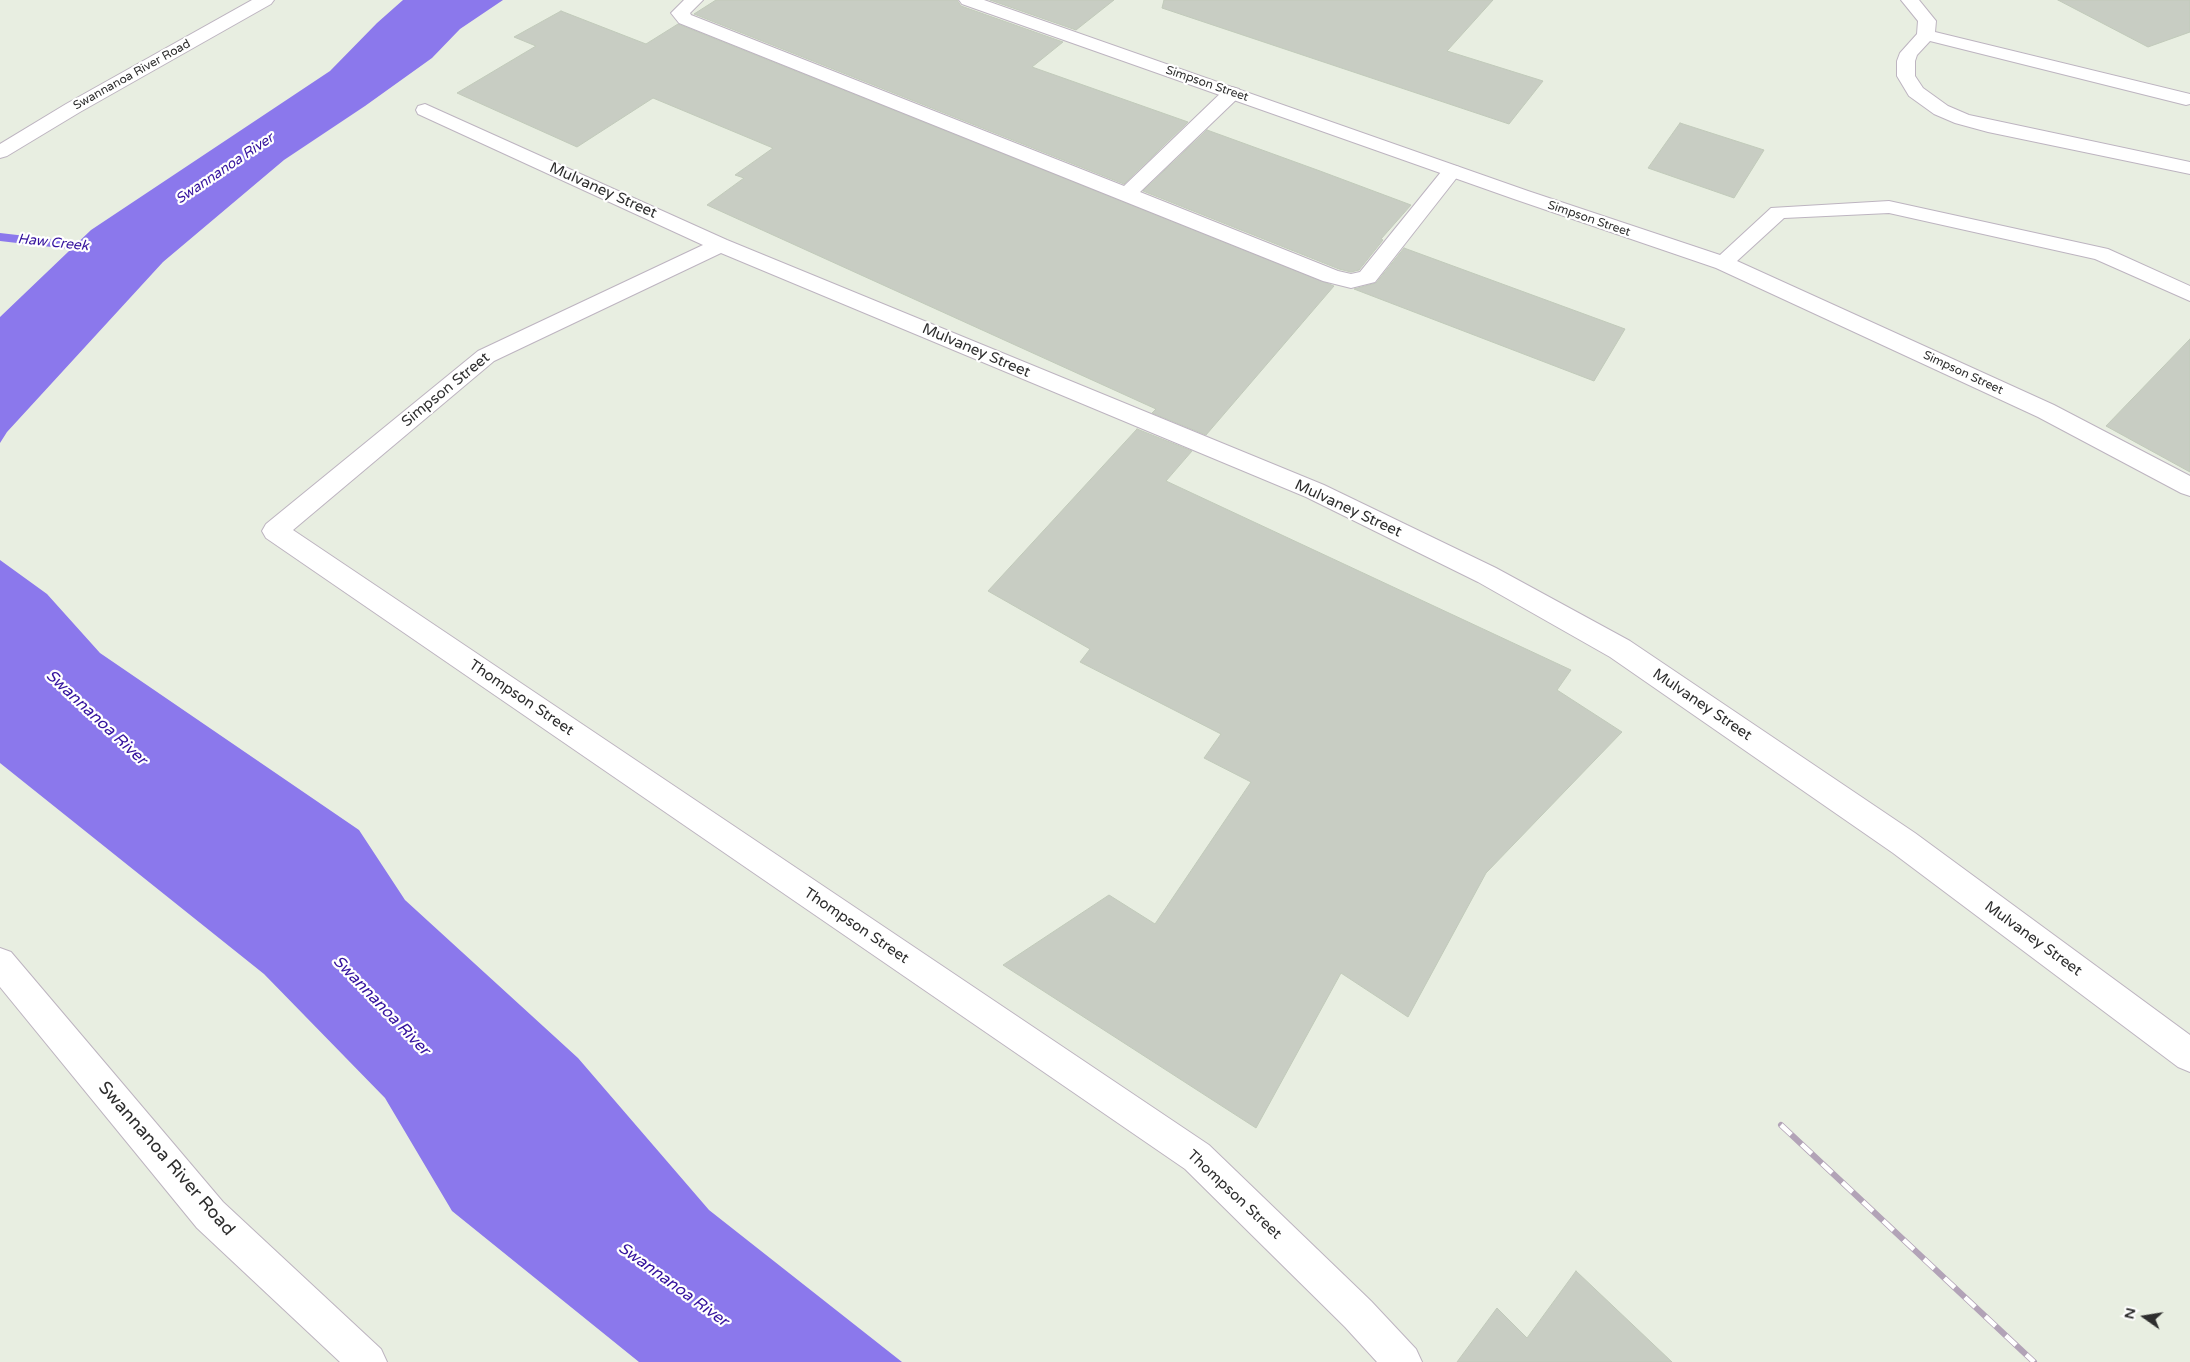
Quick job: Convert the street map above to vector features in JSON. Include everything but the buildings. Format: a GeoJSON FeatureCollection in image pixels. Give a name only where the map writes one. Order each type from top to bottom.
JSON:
{"type":"FeatureCollection","features":[{"type":"Feature","properties":{"kind":"street","name":"Swannanoa River Road"},"geometry":{"type":"LineString","coordinates":[[0,152],[73,108],[265,0]]}},
{"type":"Feature","properties":{"kind":"street"},"geometry":{"type":"LineString","coordinates":[[694,0],[680,13],[685,19],[1331,276],[1351,281],[1367,277],[1452,171]]}},
{"type":"Feature","properties":{"kind":"street","name":"Simpson Street"},"geometry":{"type":"LineString","coordinates":[[968,0],[1452,171],[1723,263],[2046,411],[2190,487]]}},
{"type":"Feature","properties":{"kind":"street"},"geometry":{"type":"LineString","coordinates":[[1910,0],[1927,21],[1926,35],[1909,53],[1906,61],[1906,76],[1916,92],[1941,110],[1962,119],[1988,126],[2190,168]]}},
{"type":"Feature","properties":{"kind":"street"},"geometry":{"type":"LineString","coordinates":[[1926,35],[2186,99]]}},
{"type":"Feature","properties":{"kind":"street"},"geometry":{"type":"LineString","coordinates":[[1127,194],[1232,93]]}},
{"type":"Feature","properties":{"kind":"street","name":"Mulvaney Street"},"geometry":{"type":"LineString","coordinates":[[425,110],[720,245],[1315,491],[1487,575],[1620,649],[1904,844],[2190,1055]]}},
{"type":"Feature","properties":{"kind":"street"},"geometry":{"type":"LineString","coordinates":[[1723,263],[1778,212],[1888,207],[2100,254],[2182,291]]}},
{"type":"Feature","properties":{"kind":"street","name":"Simpson Street"},"geometry":{"type":"LineString","coordinates":[[275,531],[486,356],[720,245]]}},
{"type":"Feature","properties":{"kind":"street","name":"Thompson Street"},"geometry":{"type":"LineString","coordinates":[[275,531],[1197,1157],[1358,1314],[1403,1362]]}},
{"type":"Feature","properties":{"kind":"street","name":"Swannanoa River Road"},"geometry":{"type":"LineString","coordinates":[[0,964],[210,1215],[368,1362]]}},
{"type":"Feature","properties":{"kind":"water","name":"Swannanoa River"},"geometry":{"type":"Polygon","coordinates":[[[403,0],[503,0],[460,29],[432,58],[365,106],[284,160],[163,262],[7,432],[0,443],[0,317],[91,230],[330,71],[377,23],[403,0]]]}},
{"type":"Feature","properties":{"kind":"water","name":"Swannanoa River"},"geometry":{"type":"Polygon","coordinates":[[[0,560],[47,594],[100,653],[359,830],[405,900],[578,1058],[709,1210],[902,1362],[639,1362],[452,1211],[385,1098],[264,974],[0,763],[0,560]]]}},
{"type":"Feature","properties":{"kind":"waterway","name":"Haw Creek"},"geometry":{"type":"LineString","coordinates":[[0,237],[95,248]]}},
{"type":"Feature","properties":{"kind":"railway"},"geometry":{"type":"LineString","coordinates":[[1781,1125],[2034,1362]]}}]}
